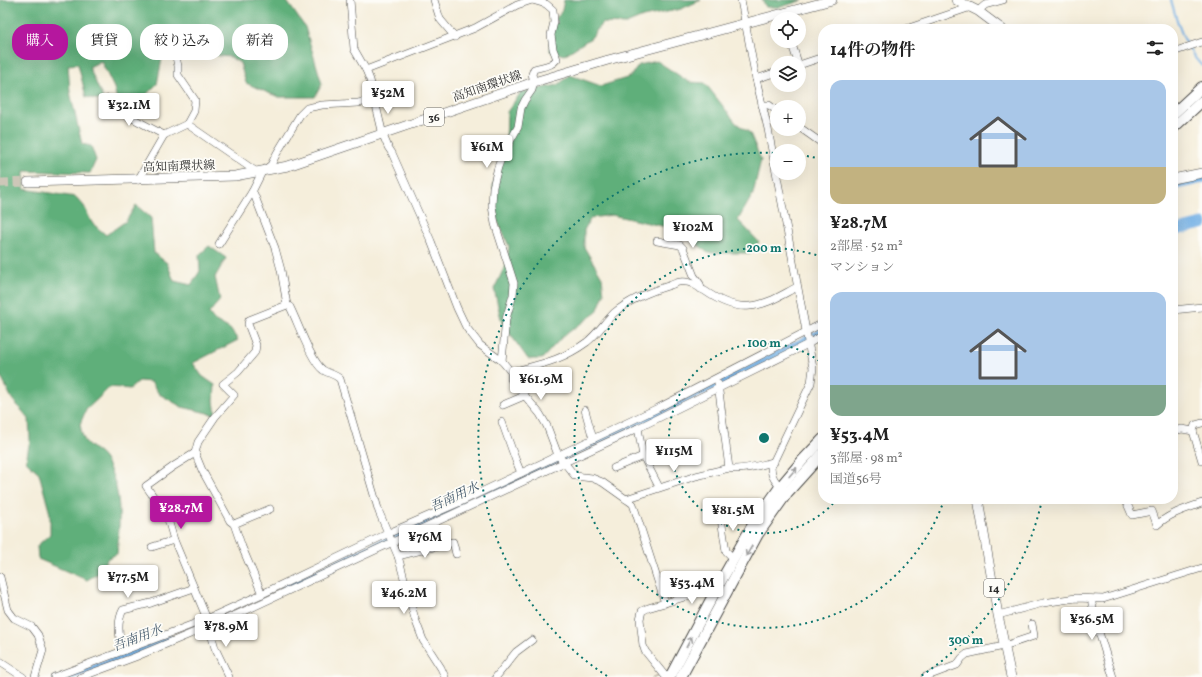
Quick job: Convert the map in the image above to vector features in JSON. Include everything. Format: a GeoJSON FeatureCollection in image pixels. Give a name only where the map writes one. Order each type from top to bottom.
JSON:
{"type":"FeatureCollection","features":[{"type":"Feature","properties":{"kind":"highway"},"geometry":{"type":"LineString","coordinates":[[1178,109],[1202,87]]}},
{"type":"Feature","properties":{"kind":"highway"},"geometry":{"type":"LineString","coordinates":[[1178,123],[1202,101]]}},
{"type":"Feature","properties":{"kind":"highway"},"geometry":{"type":"LineString","coordinates":[[681,677],[758,534],[802,461],[818,444]]}},
{"type":"Feature","properties":{"kind":"highway"},"geometry":{"type":"LineString","coordinates":[[670,677],[717,588],[751,528],[784,490],[818,458]]}},
{"type":"Feature","properties":{"kind":"main road","name":"高知南環状線"},"geometry":{"type":"LineString","coordinates":[[28,182],[228,177],[260,172],[309,160],[534,82],[608,60],[832,0]]}},
{"type":"Feature","properties":{"kind":"main road"},"geometry":{"type":"LineString","coordinates":[[956,0],[974,9],[995,24]]}},
{"type":"Feature","properties":{"kind":"main road"},"geometry":{"type":"LineString","coordinates":[[1178,178],[1202,174]]}},
{"type":"Feature","properties":{"kind":"main road","name":"14"},"geometry":{"type":"LineString","coordinates":[[979,504],[998,615],[1011,677]]}},
{"type":"Feature","properties":{"kind":"street"},"geometry":{"type":"LineString","coordinates":[[434,0],[440,19],[455,37]]}},
{"type":"Feature","properties":{"kind":"street"},"geometry":{"type":"LineString","coordinates":[[366,70],[455,37],[517,5],[532,0],[541,1],[553,10],[554,22],[551,35],[553,49],[557,59],[554,64],[534,69],[532,74],[534,82],[532,90],[521,108],[518,127],[498,166],[493,187],[492,206],[495,224],[514,283],[513,295],[506,319],[502,361]]}},
{"type":"Feature","properties":{"kind":"street"},"geometry":{"type":"LineString","coordinates":[[741,0],[744,23],[785,216],[813,368],[811,383],[771,467],[771,474],[774,481],[784,490]]}},
{"type":"Feature","properties":{"kind":"street"},"geometry":{"type":"LineString","coordinates":[[923,24],[1003,0]]}},
{"type":"Feature","properties":{"kind":"street"},"geometry":{"type":"LineString","coordinates":[[352,1],[354,48],[370,80],[383,134],[431,241],[457,308],[466,327],[480,345],[502,361],[512,372]]}},
{"type":"Feature","properties":{"kind":"street"},"geometry":{"type":"LineString","coordinates":[[1178,50],[1202,42]]}},
{"type":"Feature","properties":{"kind":"street"},"geometry":{"type":"LineString","coordinates":[[806,62],[818,58]]}},
{"type":"Feature","properties":{"kind":"street"},"geometry":{"type":"LineString","coordinates":[[138,180],[164,135],[187,124],[194,111],[195,100],[178,75],[177,60]]}},
{"type":"Feature","properties":{"kind":"street"},"geometry":{"type":"LineString","coordinates":[[756,79],[770,74]]}},
{"type":"Feature","properties":{"kind":"street"},"geometry":{"type":"LineString","coordinates":[[108,99],[119,112],[164,135]]}},
{"type":"Feature","properties":{"kind":"street"},"geometry":{"type":"LineString","coordinates":[[219,244],[252,192],[260,172],[271,166],[277,153],[300,115],[307,108],[322,105],[358,103],[374,100]]}},
{"type":"Feature","properties":{"kind":"street"},"geometry":{"type":"LineString","coordinates":[[762,105],[770,106]]}},
{"type":"Feature","properties":{"kind":"street"},"geometry":{"type":"LineString","coordinates":[[187,124],[260,172]]}},
{"type":"Feature","properties":{"kind":"street"},"geometry":{"type":"LineString","coordinates":[[806,131],[818,140]]}},
{"type":"Feature","properties":{"kind":"street"},"geometry":{"type":"LineString","coordinates":[[252,192],[275,248],[281,270],[287,305],[290,307],[314,361],[324,370],[336,375],[340,379],[379,512],[398,556],[418,630],[445,677]]}},
{"type":"Feature","properties":{"kind":"street"},"geometry":{"type":"LineString","coordinates":[[657,241],[680,245],[683,248],[701,289]]}},
{"type":"Feature","properties":{"kind":"street"},"geometry":{"type":"LineString","coordinates":[[512,372],[536,367],[554,361],[567,354],[587,341],[615,312],[633,299],[672,284],[686,282],[726,303],[738,306],[750,306],[766,302],[797,286]]}},
{"type":"Feature","properties":{"kind":"street"},"geometry":{"type":"LineString","coordinates":[[262,594],[234,524],[230,521],[202,470],[196,453],[198,442],[215,417],[234,396],[223,384],[238,372],[256,352],[256,345],[248,324],[249,320],[287,305]]}},
{"type":"Feature","properties":{"kind":"street"},"geometry":{"type":"LineString","coordinates":[[1178,309],[1202,307]]}},
{"type":"Feature","properties":{"kind":"street"},"geometry":{"type":"LineString","coordinates":[[54,677],[123,651],[208,623],[262,594],[391,538],[458,503],[521,473],[561,459],[638,428],[718,388],[807,339],[818,328]]}},
{"type":"Feature","properties":{"kind":"street"},"geometry":{"type":"LineString","coordinates":[[81,677],[119,663],[208,623],[561,459],[593,439],[716,379],[807,339],[818,336]]}},
{"type":"Feature","properties":{"kind":"street"},"geometry":{"type":"LineString","coordinates":[[512,372],[511,379],[547,426],[561,459],[575,476],[592,478],[602,482],[633,504],[665,603]]}},
{"type":"Feature","properties":{"kind":"street"},"geometry":{"type":"LineString","coordinates":[[716,379],[729,468]]}},
{"type":"Feature","properties":{"kind":"street"},"geometry":{"type":"LineString","coordinates":[[503,405],[524,396]]}},
{"type":"Feature","properties":{"kind":"street"},"geometry":{"type":"LineString","coordinates":[[585,410],[593,439]]}},
{"type":"Feature","properties":{"kind":"street"},"geometry":{"type":"LineString","coordinates":[[502,422],[521,473]]}},
{"type":"Feature","properties":{"kind":"street"},"geometry":{"type":"LineString","coordinates":[[1202,422],[1195,425],[1193,430],[1202,460]]}},
{"type":"Feature","properties":{"kind":"street"},"geometry":{"type":"LineString","coordinates":[[638,428],[643,456],[659,487]]}},
{"type":"Feature","properties":{"kind":"street"},"geometry":{"type":"LineString","coordinates":[[1178,430],[1193,430]]}},
{"type":"Feature","properties":{"kind":"street"},"geometry":{"type":"LineString","coordinates":[[196,453],[174,466],[146,486],[167,516],[174,540],[208,623],[215,648],[229,677]]}},
{"type":"Feature","properties":{"kind":"street"},"geometry":{"type":"LineString","coordinates":[[614,468],[643,456]]}},
{"type":"Feature","properties":{"kind":"street"},"geometry":{"type":"LineString","coordinates":[[626,499],[696,476],[729,468],[742,468],[774,462]]}},
{"type":"Feature","properties":{"kind":"street"},"geometry":{"type":"LineString","coordinates":[[1127,504],[1132,515],[1152,511],[1157,525],[1165,518],[1182,509],[1202,503]]}},
{"type":"Feature","properties":{"kind":"street"},"geometry":{"type":"LineString","coordinates":[[234,524],[270,509]]}},
{"type":"Feature","properties":{"kind":"street"},"geometry":{"type":"LineString","coordinates":[[720,512],[726,551],[734,559]]}},
{"type":"Feature","properties":{"kind":"street"},"geometry":{"type":"LineString","coordinates":[[152,548],[174,540]]}},
{"type":"Feature","properties":{"kind":"street"},"geometry":{"type":"LineString","coordinates":[[398,556],[453,542],[456,554]]}},
{"type":"Feature","properties":{"kind":"street"},"geometry":{"type":"LineString","coordinates":[[998,615],[1076,598],[1103,599],[1202,568]]}},
{"type":"Feature","properties":{"kind":"street"},"geometry":{"type":"LineString","coordinates":[[0,577],[8,610],[14,618],[32,627],[38,634],[43,650],[35,677]]}},
{"type":"Feature","properties":{"kind":"street"},"geometry":{"type":"LineString","coordinates":[[658,675],[648,658],[643,645],[640,619],[642,611],[688,596],[708,587],[717,588]]}},
{"type":"Feature","properties":{"kind":"street"},"geometry":{"type":"LineString","coordinates":[[123,651],[119,640],[119,631],[120,616],[123,610],[151,603],[194,588]]}},
{"type":"Feature","properties":{"kind":"street"},"geometry":{"type":"LineString","coordinates":[[1092,599],[1097,626],[1113,677]]}},
{"type":"Feature","properties":{"kind":"street"},"geometry":{"type":"LineString","coordinates":[[925,677],[957,665],[967,654],[1004,646],[1034,636],[1032,624]]}},
{"type":"Feature","properties":{"kind":"street"},"geometry":{"type":"LineString","coordinates":[[496,677],[516,652],[532,640]]}},
{"type":"Feature","properties":{"kind":"street"},"geometry":{"type":"LineString","coordinates":[[648,655],[666,677]]}},
{"type":"Feature","properties":{"kind":"street"},"geometry":{"type":"LineString","coordinates":[[0,662],[23,677]]}},
{"type":"Feature","properties":{"kind":"green space"},"geometry":{"type":"Polygon","coordinates":[[[0,0],[286,0],[305,27],[322,84],[315,97],[279,97],[246,83],[240,63],[235,60],[288,60],[288,24],[232,24],[232,58],[224,56],[224,24],[140,24],[140,60],[162,60],[157,84],[134,107],[117,100],[114,88],[101,61],[89,67],[104,101],[86,97],[78,64],[68,65],[70,92],[82,144],[91,146],[96,160],[90,173],[24,171],[24,189],[76,197],[84,206],[92,223],[106,235],[126,221],[136,205],[151,218],[154,253],[167,263],[174,281],[191,285],[200,271],[199,255],[209,246],[226,258],[215,277],[220,300],[209,313],[214,320],[230,329],[238,340],[193,363],[202,376],[215,385],[214,401],[216,415],[182,407],[159,394],[151,382],[139,381],[130,389],[110,387],[86,410],[80,424],[82,435],[87,443],[104,458],[114,482],[119,505],[117,554],[108,558],[99,573],[87,580],[38,559],[37,546],[50,534],[50,514],[39,473],[26,461],[30,440],[29,419],[12,399],[0,375],[0,0]]]}},
{"type":"Feature","properties":{"kind":"green space"},"geometry":{"type":"Polygon","coordinates":[[[564,0],[701,0],[681,9],[643,17],[626,24],[602,23],[591,38],[564,55],[550,51],[550,27],[562,10],[564,0]]]}},
{"type":"Feature","properties":{"kind":"green space"},"geometry":{"type":"Polygon","coordinates":[[[762,0],[803,0],[781,7],[766,7],[762,0]]]}},
{"type":"Feature","properties":{"kind":"green space"},"geometry":{"type":"Polygon","coordinates":[[[657,61],[689,82],[705,83],[736,123],[750,133],[761,160],[753,194],[738,220],[759,242],[750,253],[708,253],[680,230],[612,215],[591,218],[584,230],[584,247],[602,277],[604,294],[597,312],[562,337],[542,359],[528,359],[502,323],[494,289],[507,262],[509,246],[497,220],[493,185],[506,144],[507,112],[521,92],[558,85],[570,75],[601,86],[630,77],[639,65],[657,61]]]}},
{"type":"Feature","properties":{"kind":"waterway"},"geometry":{"type":"LineString","coordinates":[[1171,0],[1186,43],[1202,66]]}},
{"type":"Feature","properties":{"kind":"waterway","name":"吾南用水"},"geometry":{"type":"LineString","coordinates":[[1178,186],[1202,180]]}},
{"type":"Feature","properties":{"kind":"waterway"},"geometry":{"type":"LineString","coordinates":[[1178,230],[1202,224]]}},
{"type":"Feature","properties":{"kind":"waterway","name":"吾南用水"},"geometry":{"type":"LineString","coordinates":[[285,588],[692,397],[818,334]]}},
{"type":"Feature","properties":{"kind":"waterway","name":"吾南用水"},"geometry":{"type":"LineString","coordinates":[[67,677],[170,639]]}},
{"type":"Feature","properties":{"kind":"tunnel"},"geometry":{"type":"LineString","coordinates":[[0,183],[28,182]]}}]}
